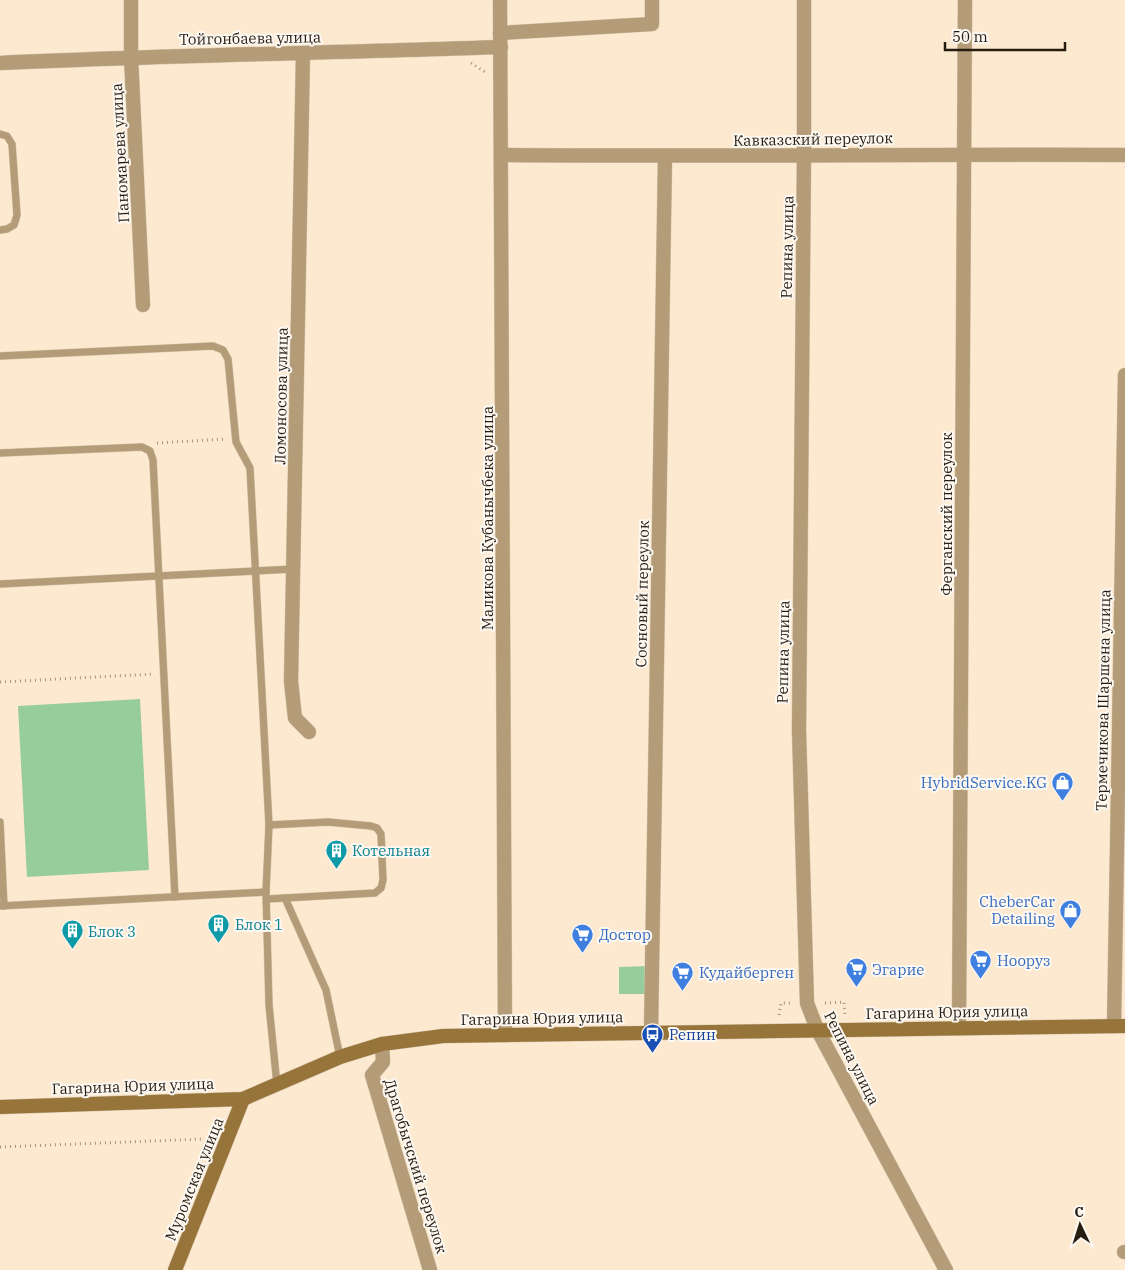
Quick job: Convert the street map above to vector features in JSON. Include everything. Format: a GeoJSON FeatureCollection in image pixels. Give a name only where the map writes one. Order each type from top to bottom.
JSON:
{"type":"FeatureCollection","features":[{"type":"Feature","properties":{"kind":"main road","name":"Гагарина Юрия улица"},"geometry":{"type":"LineString","coordinates":[[0,1107],[243,1099],[277,1086],[340,1057],[382,1044],[443,1036],[1120,1026]]}},
{"type":"Feature","properties":{"kind":"main road","name":"Муромская улица"},"geometry":{"type":"LineString","coordinates":[[174,1270],[243,1099]]}},
{"type":"Feature","properties":{"kind":"street","name":"Паномарева улица"},"geometry":{"type":"LineString","coordinates":[[130,0],[143,305]]}},
{"type":"Feature","properties":{"kind":"street","name":"Маликова Кубанычбека улица"},"geometry":{"type":"LineString","coordinates":[[500,0],[505,1035]]}},
{"type":"Feature","properties":{"kind":"street"},"geometry":{"type":"LineString","coordinates":[[500,32],[652,24],[652,0]]}},
{"type":"Feature","properties":{"kind":"street","name":"Репина улица"},"geometry":{"type":"LineString","coordinates":[[804,0],[799,730],[807,1002],[817,1029],[946,1270]]}},
{"type":"Feature","properties":{"kind":"street","name":"Ферганский переулок"},"geometry":{"type":"LineString","coordinates":[[958,1028],[965,0]]}},
{"type":"Feature","properties":{"kind":"street","name":"Тойгонбаева улица"},"geometry":{"type":"LineString","coordinates":[[0,63],[131,57],[303,54],[500,47]]}},
{"type":"Feature","properties":{"kind":"street","name":"Ломоносова улица"},"geometry":{"type":"LineString","coordinates":[[303,54],[291,682],[295,718],[309,732]]}},
{"type":"Feature","properties":{"kind":"street","name":"Кавказский переулок"},"geometry":{"type":"LineString","coordinates":[[502,155],[665,157],[965,154],[1125,155]]}},
{"type":"Feature","properties":{"kind":"street","name":"Сосновый переулок"},"geometry":{"type":"LineString","coordinates":[[651,1032],[665,157]]}},
{"type":"Feature","properties":{"kind":"street","name":"Термечикова Шаршена улица"},"geometry":{"type":"LineString","coordinates":[[1120,1026],[1125,375]]}},
{"type":"Feature","properties":{"kind":"street","name":"Драгобычский переулок"},"geometry":{"type":"LineString","coordinates":[[382,1044],[383,1062],[372,1076],[430,1270]]}},
{"type":"Feature","properties":{"kind":"lane"},"geometry":{"type":"LineString","coordinates":[[0,134],[7,136],[12,144],[17,215],[14,225],[0,230]]}},
{"type":"Feature","properties":{"kind":"lane"},"geometry":{"type":"LineString","coordinates":[[0,356],[213,346],[223,350],[228,359],[236,439],[250,468],[269,826],[266,896],[269,1005],[277,1086]]}},
{"type":"Feature","properties":{"kind":"lane"},"geometry":{"type":"LineString","coordinates":[[0,453],[142,447],[150,451],[153,460],[175,896]]}},
{"type":"Feature","properties":{"kind":"lane"},"geometry":{"type":"LineString","coordinates":[[0,584],[294,569]]}},
{"type":"Feature","properties":{"kind":"lane"},"geometry":{"type":"LineString","coordinates":[[0,822],[2,906],[175,896],[266,896],[285,898],[375,893],[381,888],[383,880],[381,834],[377,828],[337,823],[269,826]]}},
{"type":"Feature","properties":{"kind":"lane"},"geometry":{"type":"LineString","coordinates":[[285,898],[326,990],[340,1057]]}},
{"type":"Feature","properties":{"kind":"path"},"geometry":{"type":"LineString","coordinates":[[468,61],[485,72]]}},
{"type":"Feature","properties":{"kind":"path"},"geometry":{"type":"LineString","coordinates":[[150,451],[156,444],[236,439]]}},
{"type":"Feature","properties":{"kind":"path"},"geometry":{"type":"LineString","coordinates":[[0,682],[164,674]]}},
{"type":"Feature","properties":{"kind":"path"},"geometry":{"type":"LineString","coordinates":[[825,1003],[844,1002],[845,1016]]}},
{"type":"Feature","properties":{"kind":"path"},"geometry":{"type":"LineString","coordinates":[[779,1015],[781,1003],[794,1003]]}},
{"type":"Feature","properties":{"kind":"path"},"geometry":{"type":"LineString","coordinates":[[0,1147],[203,1139]]}},
{"type":"Feature","properties":{"kind":"green space"},"geometry":{"type":"Polygon","coordinates":[[[140,699],[149,870],[27,877],[18,706],[140,699]]]}},
{"type":"Feature","properties":{"kind":"green space"},"geometry":{"type":"Polygon","coordinates":[[[649,966],[649,994],[619,994],[619,967],[649,966]]]}},
{"type":"Feature","properties":{"kind":"place","name":"HybridService.KG"},"geometry":{"type":"Point","coordinates":[1063,801]}},
{"type":"Feature","properties":{"kind":"place","name":"Котельная"},"geometry":{"type":"Point","coordinates":[336,869]}},
{"type":"Feature","properties":{"kind":"place","name":"CheberCar Detailing"},"geometry":{"type":"Point","coordinates":[1071,929]}},
{"type":"Feature","properties":{"kind":"place","name":"Блок 1"},"geometry":{"type":"Point","coordinates":[219,943]}},
{"type":"Feature","properties":{"kind":"place","name":"Блок 3"},"geometry":{"type":"Point","coordinates":[72,950]}},
{"type":"Feature","properties":{"kind":"place","name":"Достор"},"geometry":{"type":"Point","coordinates":[583,953]}},
{"type":"Feature","properties":{"kind":"place","name":"Нооруз"},"geometry":{"type":"Point","coordinates":[981,979]}},
{"type":"Feature","properties":{"kind":"place","name":"Эгарие"},"geometry":{"type":"Point","coordinates":[856,988]}},
{"type":"Feature","properties":{"kind":"place","name":"Кудайберген"},"geometry":{"type":"Point","coordinates":[683,991]}},
{"type":"Feature","properties":{"kind":"place","name":"Репин"},"geometry":{"type":"Point","coordinates":[653,1053]}}]}
